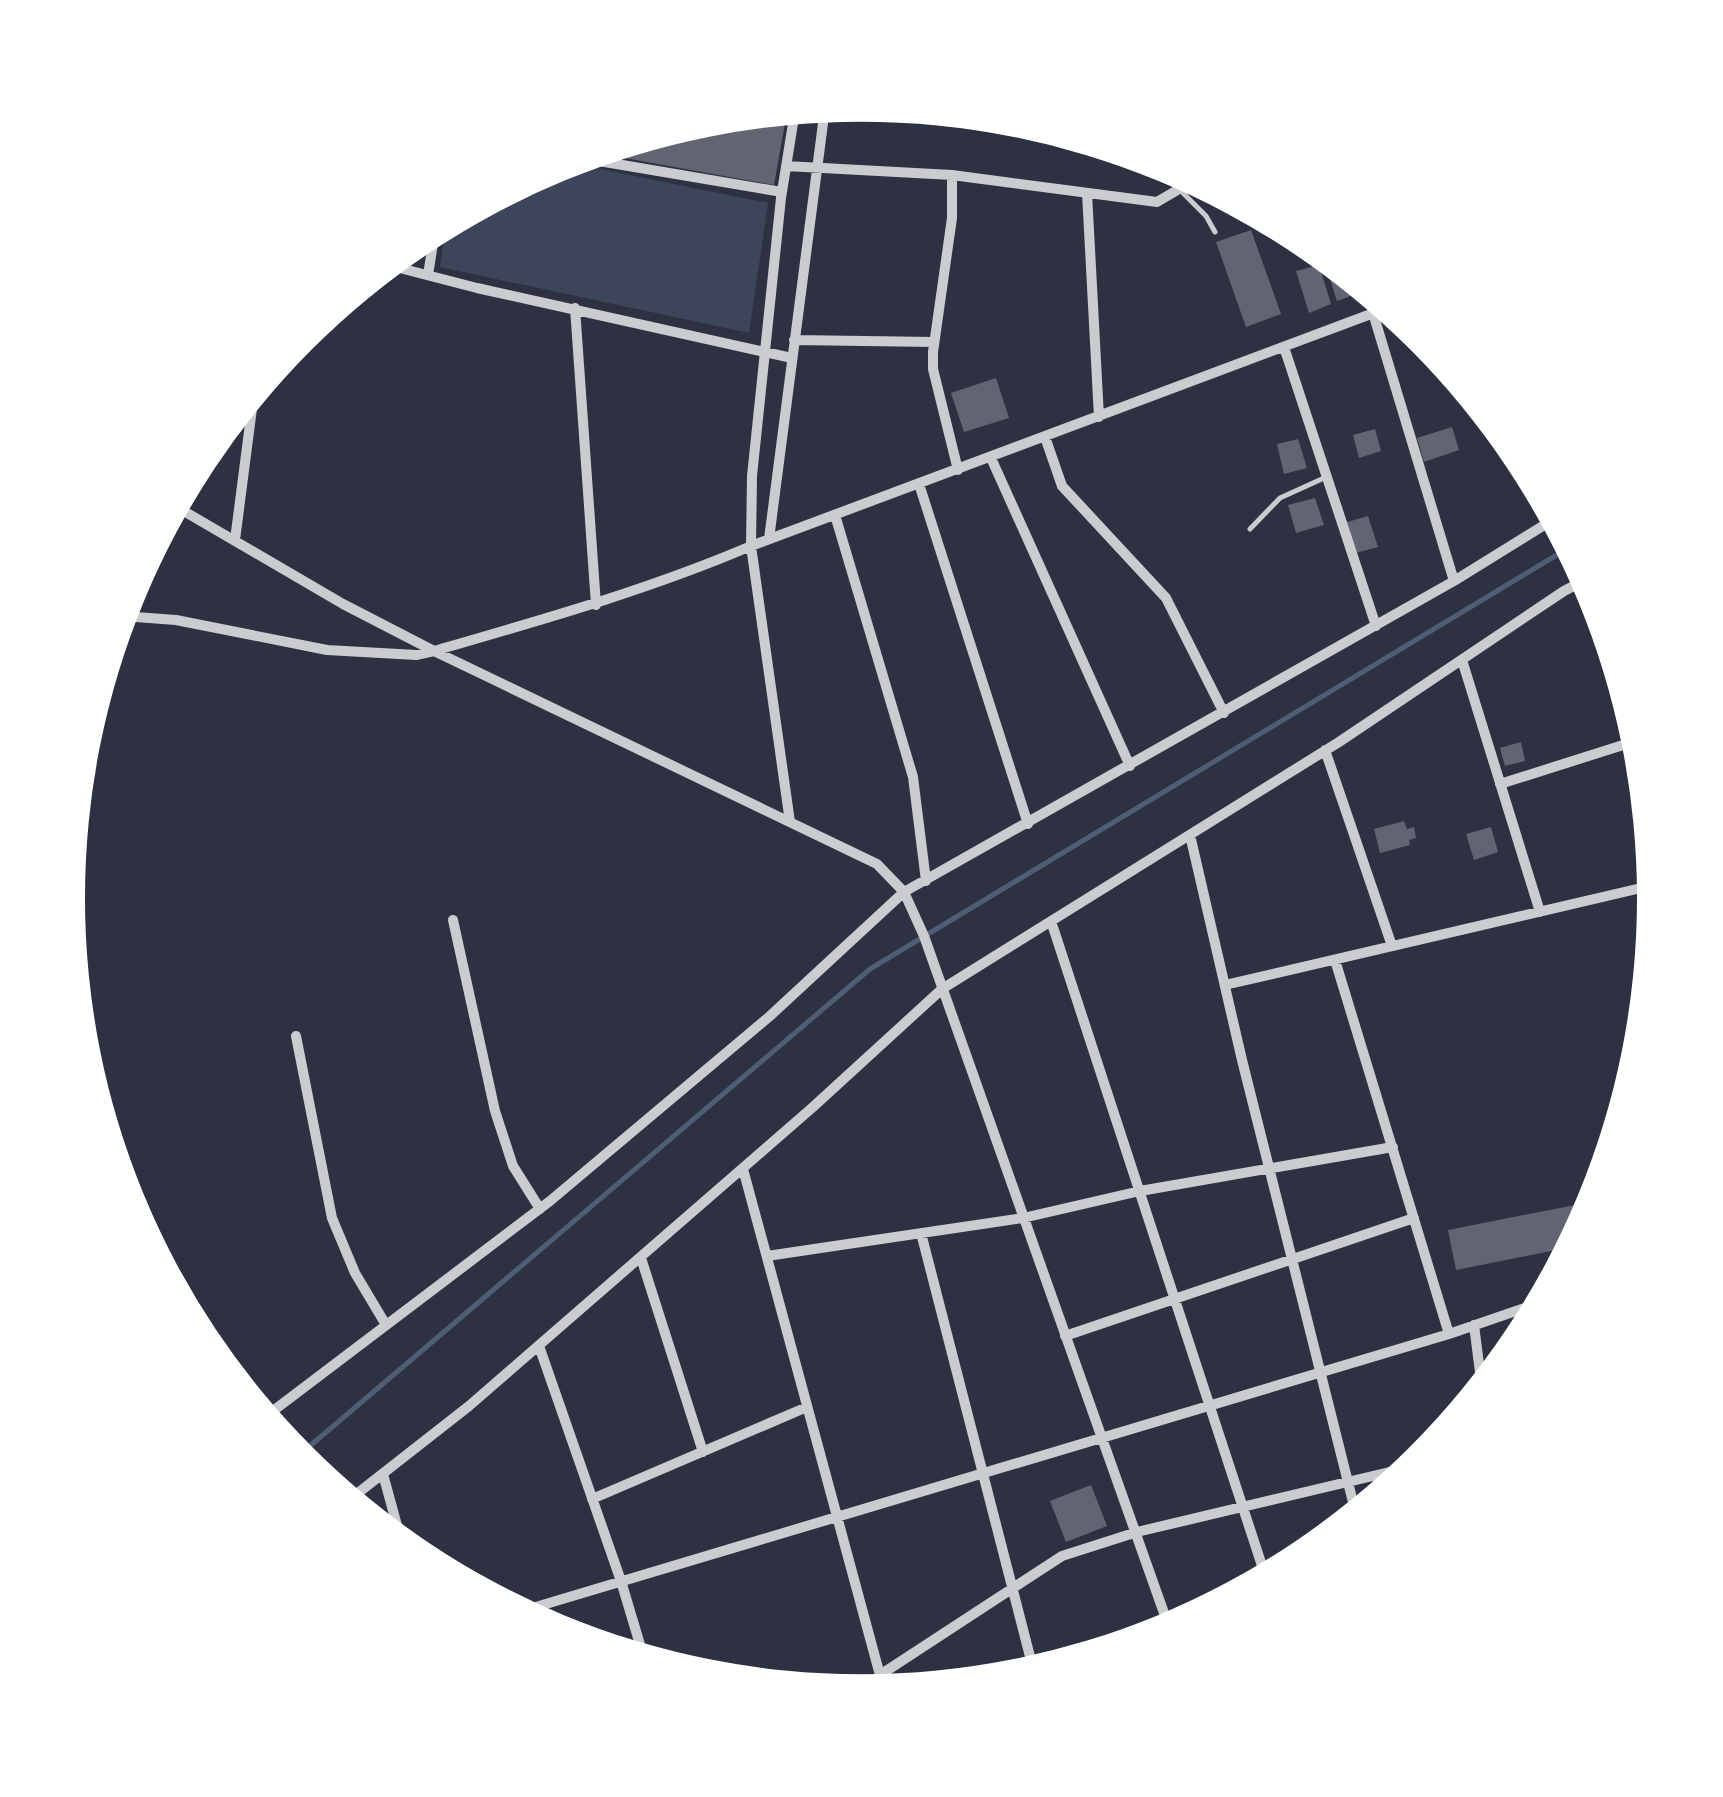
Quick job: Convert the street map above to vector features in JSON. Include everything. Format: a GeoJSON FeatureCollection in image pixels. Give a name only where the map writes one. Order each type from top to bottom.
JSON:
{"type":"FeatureCollection","features":[{"type":"Feature","properties":{"kind":"street"},"geometry":{"type":"LineString","coordinates":[[769,539],[822,124]]}},
{"type":"Feature","properties":{"kind":"street"},"geometry":{"type":"LineString","coordinates":[[790,822],[751,546],[752,476],[793,126]]}},
{"type":"Feature","properties":{"kind":"street"},"geometry":{"type":"LineString","coordinates":[[612,163],[782,192]]}},
{"type":"Feature","properties":{"kind":"street"},"geometry":{"type":"LineString","coordinates":[[786,166],[952,176],[1157,202],[1178,190]]}},
{"type":"Feature","properties":{"kind":"street"},"geometry":{"type":"LineString","coordinates":[[952,176],[952,218],[933,369],[958,470]]}},
{"type":"Feature","properties":{"kind":"street"},"geometry":{"type":"LineString","coordinates":[[1087,193],[1099,416]]}},
{"type":"Feature","properties":{"kind":"street"},"geometry":{"type":"LineString","coordinates":[[428,275],[432,252]]}},
{"type":"Feature","properties":{"kind":"street"},"geometry":{"type":"LineString","coordinates":[[407,269],[792,358]]}},
{"type":"Feature","properties":{"kind":"street"},"geometry":{"type":"LineString","coordinates":[[575,308],[596,605]]}},
{"type":"Feature","properties":{"kind":"street"},"geometry":{"type":"LineString","coordinates":[[138,617],[176,620],[328,650],[416,655],[434,651],[596,605],[1371,314]]}},
{"type":"Feature","properties":{"kind":"street"},"geometry":{"type":"LineString","coordinates":[[1374,316],[1454,581]]}},
{"type":"Feature","properties":{"kind":"street"},"geometry":{"type":"LineString","coordinates":[[794,340],[933,347]]}},
{"type":"Feature","properties":{"kind":"street"},"geometry":{"type":"LineString","coordinates":[[1284,346],[1376,626]]}},
{"type":"Feature","properties":{"kind":"street"},"geometry":{"type":"LineString","coordinates":[[235,540],[251,419]]}},
{"type":"Feature","properties":{"kind":"street"},"geometry":{"type":"LineString","coordinates":[[1044,437],[1062,486],[1166,598],[1224,713]]}},
{"type":"Feature","properties":{"kind":"street"},"geometry":{"type":"LineString","coordinates":[[991,458],[1130,766]]}},
{"type":"Feature","properties":{"kind":"street"},"geometry":{"type":"LineString","coordinates":[[919,484],[1028,824]]}},
{"type":"Feature","properties":{"kind":"street"},"geometry":{"type":"LineString","coordinates":[[187,513],[343,604],[434,651],[877,864],[904,892],[924,936],[1164,1614]]}},
{"type":"Feature","properties":{"kind":"street"},"geometry":{"type":"LineString","coordinates":[[836,515],[913,777],[926,881]]}},
{"type":"Feature","properties":{"kind":"street"},"geometry":{"type":"LineString","coordinates":[[277,1408],[540,1208],[770,1016],[904,892],[1376,626],[1543,526]]}},
{"type":"Feature","properties":{"kind":"street"},"geometry":{"type":"LineString","coordinates":[[361,1491],[641,1258],[942,989],[1326,750],[1573,587]]}},
{"type":"Feature","properties":{"kind":"street"},"geometry":{"type":"LineString","coordinates":[[1462,660],[1540,912]]}},
{"type":"Feature","properties":{"kind":"street"},"geometry":{"type":"LineString","coordinates":[[1500,784],[1623,745]]}},
{"type":"Feature","properties":{"kind":"street"},"geometry":{"type":"LineString","coordinates":[[1326,750],[1392,946]]}},
{"type":"Feature","properties":{"kind":"street"},"geometry":{"type":"LineString","coordinates":[[1190,835],[1352,1500]]}},
{"type":"Feature","properties":{"kind":"street"},"geometry":{"type":"LineString","coordinates":[[1225,985],[1638,889]]}},
{"type":"Feature","properties":{"kind":"street"},"geometry":{"type":"LineString","coordinates":[[453,920],[495,1111],[513,1166],[540,1208]]}},
{"type":"Feature","properties":{"kind":"street"},"geometry":{"type":"LineString","coordinates":[[1051,921],[1261,1564]]}},
{"type":"Feature","properties":{"kind":"street"},"geometry":{"type":"LineString","coordinates":[[1335,960],[1448,1334]]}},
{"type":"Feature","properties":{"kind":"street"},"geometry":{"type":"LineString","coordinates":[[296,1036],[332,1218],[355,1273],[386,1325]]}},
{"type":"Feature","properties":{"kind":"street"},"geometry":{"type":"LineString","coordinates":[[766,1256],[1023,1218],[1140,1191],[1392,1147]]}},
{"type":"Feature","properties":{"kind":"street"},"geometry":{"type":"LineString","coordinates":[[743,1168],[880,1674]]}},
{"type":"Feature","properties":{"kind":"street"},"geometry":{"type":"LineString","coordinates":[[1065,1336],[1414,1218]]}},
{"type":"Feature","properties":{"kind":"street"},"geometry":{"type":"LineString","coordinates":[[921,1233],[1030,1656]]}},
{"type":"Feature","properties":{"kind":"street"},"geometry":{"type":"LineString","coordinates":[[641,1258],[703,1452]]}},
{"type":"Feature","properties":{"kind":"street"},"geometry":{"type":"LineString","coordinates":[[541,1606],[1520,1310]]}},
{"type":"Feature","properties":{"kind":"street"},"geometry":{"type":"LineString","coordinates":[[1474,1326],[1480,1369]]}},
{"type":"Feature","properties":{"kind":"street"},"geometry":{"type":"LineString","coordinates":[[538,1346],[639,1642]]}},
{"type":"Feature","properties":{"kind":"street"},"geometry":{"type":"LineString","coordinates":[[592,1499],[807,1407]]}},
{"type":"Feature","properties":{"kind":"street"},"geometry":{"type":"LineString","coordinates":[[383,1474],[395,1519]]}},
{"type":"Feature","properties":{"kind":"street"},"geometry":{"type":"LineString","coordinates":[[883,1674],[1062,1556],[1136,1532],[1382,1474]]}},
{"type":"Feature","properties":{"kind":"lane"},"geometry":{"type":"LineString","coordinates":[[1181,191],[1206,216],[1215,232]]}},
{"type":"Feature","properties":{"kind":"lane"},"geometry":{"type":"LineString","coordinates":[[1250,529],[1280,498],[1326,476]]}},
{"type":"Feature","properties":{"kind":"shaded area"},"geometry":{"type":"Polygon","coordinates":[[[598,168],[768,203],[749,333],[440,267],[443,245],[473,226],[598,168]]]}},
{"type":"Feature","properties":{"kind":"building"},"geometry":{"type":"Polygon","coordinates":[[[784,127],[774,185],[627,158],[710,137],[784,127]]]}},
{"type":"Feature","properties":{"kind":"building"},"geometry":{"type":"Polygon","coordinates":[[[1251,230],[1281,314],[1246,327],[1216,242],[1251,230]]]}},
{"type":"Feature","properties":{"kind":"building"},"geometry":{"type":"Polygon","coordinates":[[[1312,267],[1322,273],[1331,304],[1309,313],[1296,271],[1312,267]]]}},
{"type":"Feature","properties":{"kind":"building"},"geometry":{"type":"Polygon","coordinates":[[[1330,279],[1351,296],[1337,301],[1330,279]]]}},
{"type":"Feature","properties":{"kind":"building"},"geometry":{"type":"Polygon","coordinates":[[[996,378],[1009,418],[964,432],[951,393],[996,378]]]}},
{"type":"Feature","properties":{"kind":"building"},"geometry":{"type":"Polygon","coordinates":[[[1452,427],[1459,450],[1424,462],[1417,438],[1452,427]]]}},
{"type":"Feature","properties":{"kind":"building"},"geometry":{"type":"Polygon","coordinates":[[[1375,429],[1381,451],[1359,458],[1353,435],[1375,429]]]}},
{"type":"Feature","properties":{"kind":"building"},"geometry":{"type":"Polygon","coordinates":[[[1298,439],[1307,468],[1284,474],[1277,444],[1298,439]]]}},
{"type":"Feature","properties":{"kind":"building"},"geometry":{"type":"Polygon","coordinates":[[[1315,498],[1324,525],[1296,533],[1288,505],[1315,498]]]}},
{"type":"Feature","properties":{"kind":"building"},"geometry":{"type":"Polygon","coordinates":[[[1368,516],[1378,547],[1352,554],[1344,523],[1368,516]]]}},
{"type":"Feature","properties":{"kind":"building"},"geometry":{"type":"Polygon","coordinates":[[[1521,742],[1525,761],[1505,766],[1500,748],[1521,742]]]}},
{"type":"Feature","properties":{"kind":"building"},"geometry":{"type":"Polygon","coordinates":[[[1404,821],[1407,829],[1414,827],[1416,838],[1409,840],[1410,845],[1380,853],[1374,829],[1404,821]]]}},
{"type":"Feature","properties":{"kind":"building"},"geometry":{"type":"Polygon","coordinates":[[[1491,827],[1498,852],[1474,860],[1466,834],[1491,827]]]}},
{"type":"Feature","properties":{"kind":"building"},"geometry":{"type":"Polygon","coordinates":[[[1575,1205],[1553,1251],[1456,1270],[1448,1230],[1575,1205]]]}},
{"type":"Feature","properties":{"kind":"building"},"geometry":{"type":"Polygon","coordinates":[[[1091,1485],[1107,1526],[1066,1542],[1050,1501],[1091,1485]]]}},
{"type":"Feature","properties":{"kind":"waterway"},"geometry":{"type":"LineString","coordinates":[[310,1446],[870,969],[1558,554]]}}]}
